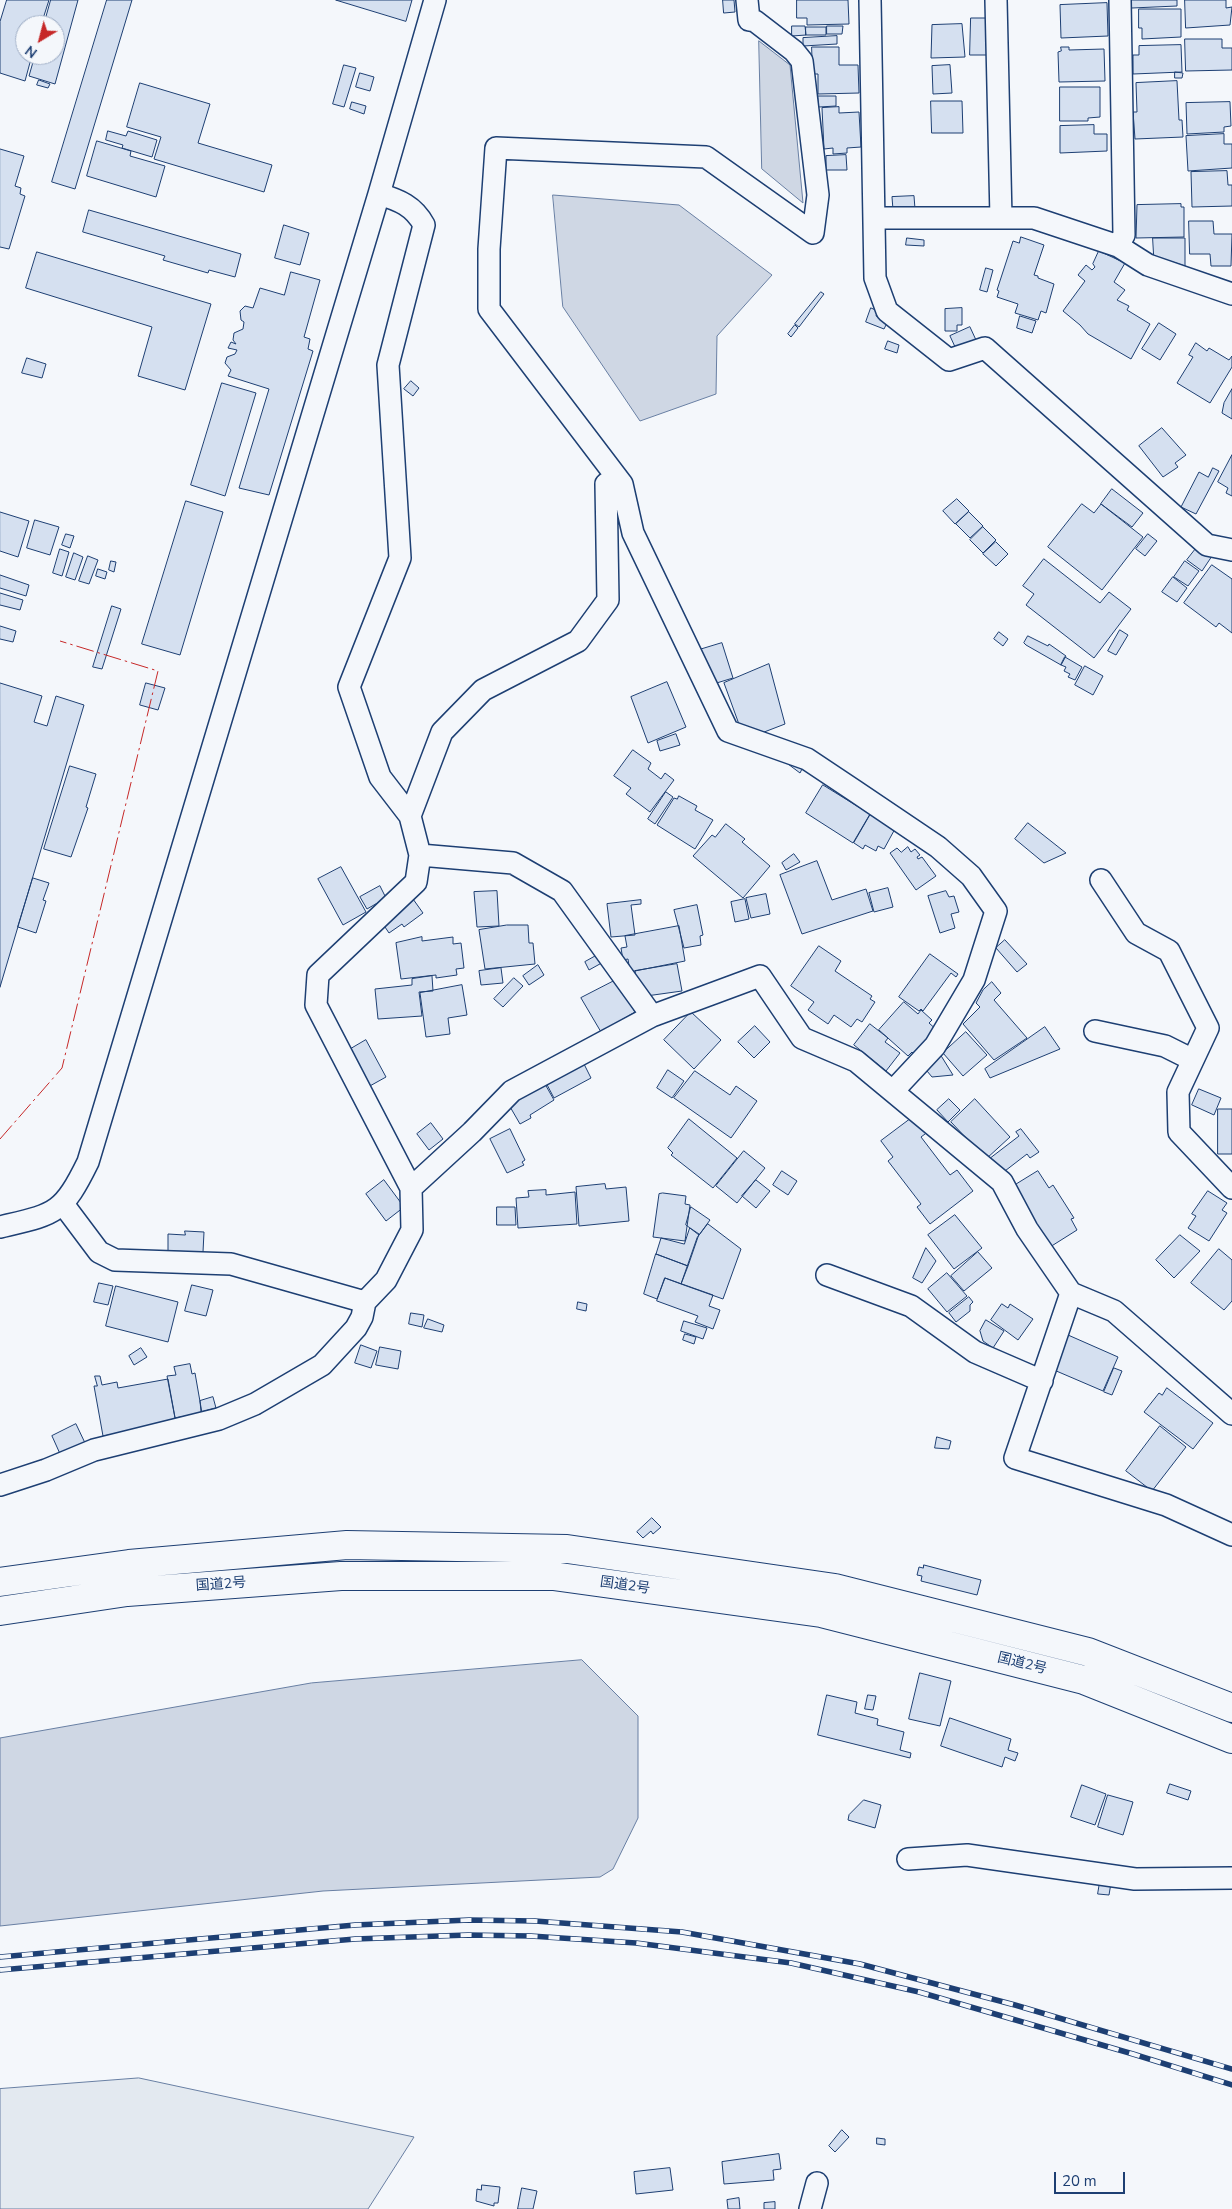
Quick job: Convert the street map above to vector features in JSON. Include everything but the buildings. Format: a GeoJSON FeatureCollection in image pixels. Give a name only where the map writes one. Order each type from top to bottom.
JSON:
{"type":"FeatureCollection","features":[{"type":"Feature","properties":{"kind":"highway","name":"国道2号"},"geometry":{"type":"LineString","coordinates":[[0,1582],[129,1564],[347,1545],[567,1549],[835,1588],[1088,1652],[1232,1708]]}},
{"type":"Feature","properties":{"kind":"highway","name":"国道2号"},"geometry":{"type":"LineString","coordinates":[[0,1611],[127,1592],[341,1576],[553,1576],[821,1613],[1084,1680],[1232,1739]]}},
{"type":"Feature","properties":{"kind":"street"},"geometry":{"type":"LineString","coordinates":[[0,1227],[47,1216],[63,1204],[74,1190],[88,1162],[379,194],[435,0]]}},
{"type":"Feature","properties":{"kind":"street"},"geometry":{"type":"LineString","coordinates":[[747,0],[749,20],[755,21],[771,33],[794,51],[802,61],[818,194],[813,233],[706,157],[496,148],[489,249],[489,309],[622,484],[633,533],[728,731],[807,759],[938,847],[971,876],[996,911],[974,980],[935,1046],[893,1091]]}},
{"type":"Feature","properties":{"kind":"street"},"geometry":{"type":"LineString","coordinates":[[870,0],[875,278],[887,311],[950,360],[985,348],[1206,545],[1232,550]]}},
{"type":"Feature","properties":{"kind":"street"},"geometry":{"type":"LineString","coordinates":[[996,0],[1001,218]]}},
{"type":"Feature","properties":{"kind":"street"},"geometry":{"type":"LineString","coordinates":[[1118,246],[1124,235],[1120,0]]}},
{"type":"Feature","properties":{"kind":"street"},"geometry":{"type":"LineString","coordinates":[[0,1485],[46,1470],[94,1450],[220,1419],[254,1404],[322,1365],[356,1328],[362,1317],[365,1302],[386,1280],[412,1230],[410,1188],[316,1005],[318,975],[416,882],[420,855],[410,816],[380,777],[348,687],[400,558],[388,365],[424,225],[411,208],[395,199],[379,194]]}},
{"type":"Feature","properties":{"kind":"street"},"geometry":{"type":"LineString","coordinates":[[875,218],[1034,218],[1118,246],[1148,265],[1232,294]]}},
{"type":"Feature","properties":{"kind":"street"},"geometry":{"type":"LineString","coordinates":[[410,816],[442,732],[483,690],[578,641],[608,600],[606,484],[615,477]]}},
{"type":"Feature","properties":{"kind":"street"},"geometry":{"type":"LineString","coordinates":[[420,855],[513,863],[562,891],[652,1016]]}},
{"type":"Feature","properties":{"kind":"street"},"geometry":{"type":"LineString","coordinates":[[1101,880],[1136,933],[1169,952],[1208,1028],[1178,1092],[1179,1132],[1232,1188]]}},
{"type":"Feature","properties":{"kind":"street"},"geometry":{"type":"LineString","coordinates":[[410,1188],[472,1132],[512,1090],[652,1016],[760,976],[802,1038],[856,1061],[1002,1182],[1026,1229],[1072,1293],[1114,1311],[1232,1414]]}},
{"type":"Feature","properties":{"kind":"street"},"geometry":{"type":"LineString","coordinates":[[1095,1031],[1166,1046],[1193,1060]]}},
{"type":"Feature","properties":{"kind":"street"},"geometry":{"type":"LineString","coordinates":[[63,1204],[99,1252],[115,1260],[231,1264],[365,1302]]}},
{"type":"Feature","properties":{"kind":"street"},"geometry":{"type":"LineString","coordinates":[[827,1275],[911,1306],[975,1352],[1042,1381]]}},
{"type":"Feature","properties":{"kind":"street"},"geometry":{"type":"LineString","coordinates":[[1072,1293],[1016,1458],[1166,1505],[1232,1535]]}},
{"type":"Feature","properties":{"kind":"street"},"geometry":{"type":"LineString","coordinates":[[908,1859],[967,1855],[1134,1878],[1232,1878]]}},
{"type":"Feature","properties":{"kind":"street"},"geometry":{"type":"LineString","coordinates":[[810,2209],[817,2183]]}},
{"type":"Feature","properties":{"kind":"shaded area"},"geometry":{"type":"Polygon","coordinates":[[[759,41],[790,65],[803,203],[762,169],[759,41]]]}},
{"type":"Feature","properties":{"kind":"shaded area"},"geometry":{"type":"Polygon","coordinates":[[[553,195],[679,205],[772,275],[717,336],[716,394],[640,421],[563,307],[553,195]]]}},
{"type":"Feature","properties":{"kind":"shaded area"},"geometry":{"type":"Polygon","coordinates":[[[582,1660],[638,1716],[638,1818],[613,1869],[600,1877],[323,1891],[0,1926],[0,1738],[311,1683],[582,1660]]]}},
{"type":"Feature","properties":{"kind":"shaded area"},"geometry":{"type":"Polygon","coordinates":[[[139,2078],[414,2137],[368,2209],[0,2209],[0,2089],[139,2078]]]}},
{"type":"Feature","properties":{"kind":"railway"},"geometry":{"type":"LineString","coordinates":[[0,1957],[355,1925],[469,1920],[535,1921],[682,1932],[860,1964],[1015,2005],[1232,2069]]}},
{"type":"Feature","properties":{"kind":"railway"},"geometry":{"type":"LineString","coordinates":[[0,1970],[355,1939],[468,1935],[531,1936],[636,1943],[791,1963],[919,1992],[1133,2054],[1232,2085]]}},
{"type":"Feature","properties":{"kind":"power"},"geometry":{"type":"LineString","coordinates":[[0,1139],[62,1068],[158,671],[60,641]]}}]}
